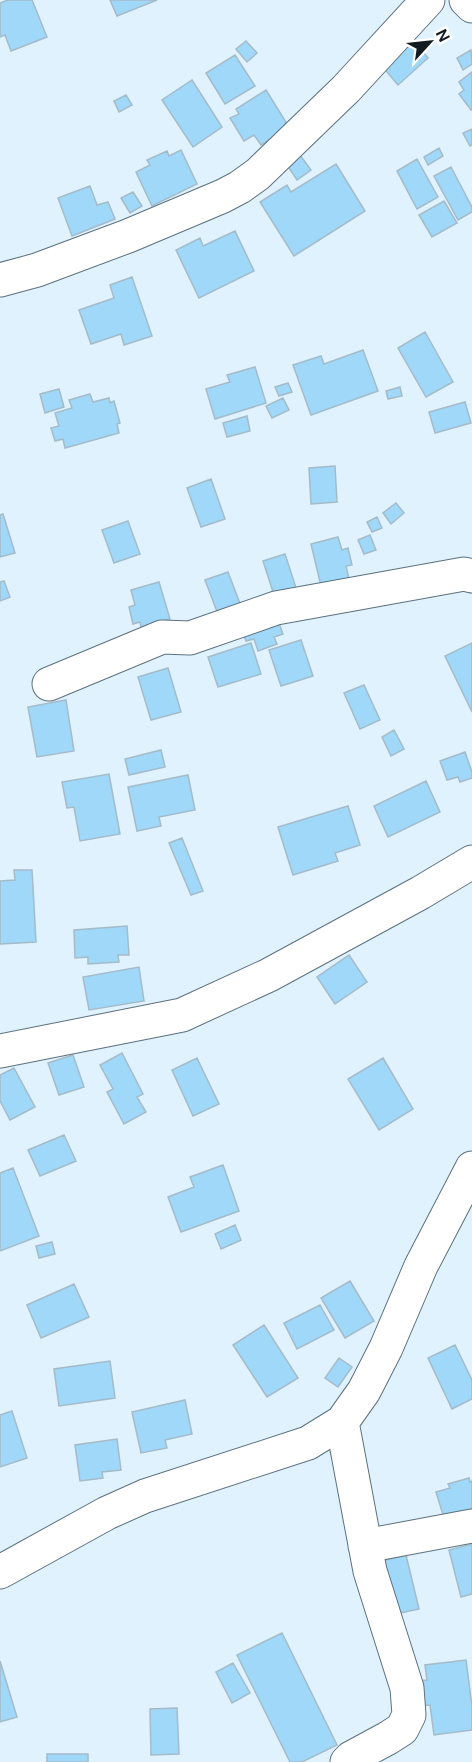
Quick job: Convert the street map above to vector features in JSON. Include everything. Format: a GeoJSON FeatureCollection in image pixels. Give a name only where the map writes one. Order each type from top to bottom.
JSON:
{"type":"FeatureCollection","features":[{"type":"Feature","properties":{"kind":"street"},"geometry":{"type":"LineString","coordinates":[[0,280],[37,270],[128,236],[240,187],[258,174],[346,90],[428,0]]}},
{"type":"Feature","properties":{"kind":"street"},"geometry":{"type":"LineString","coordinates":[[466,0],[472,6]]}},
{"type":"Feature","properties":{"kind":"street"},"geometry":{"type":"LineString","coordinates":[[49,684],[162,637],[190,638],[276,608],[464,574],[472,576]]}},
{"type":"Feature","properties":{"kind":"street"},"geometry":{"type":"LineString","coordinates":[[0,1051],[182,1015],[269,975],[472,862]]}},
{"type":"Feature","properties":{"kind":"street"},"geometry":{"type":"LineString","coordinates":[[0,1572],[107,1513],[145,1496],[308,1443],[342,1422],[364,1391],[386,1348],[421,1266],[472,1168]]}},
{"type":"Feature","properties":{"kind":"street"},"geometry":{"type":"LineString","coordinates":[[342,1422],[370,1571],[407,1688],[409,1715],[402,1729],[346,1762]]}},
{"type":"Feature","properties":{"kind":"street"},"geometry":{"type":"LineString","coordinates":[[365,1546],[472,1526]]}},
{"type":"Feature","properties":{"kind":"building"},"geometry":{"type":"Polygon","coordinates":[[[8,0],[32,0],[47,37],[11,51],[5,35],[0,37],[0,3],[8,0]]]}},
{"type":"Feature","properties":{"kind":"building"},"geometry":{"type":"Polygon","coordinates":[[[110,0],[157,0],[117,16],[110,0]]]}},
{"type":"Feature","properties":{"kind":"building"},"geometry":{"type":"Polygon","coordinates":[[[413,40],[428,58],[398,85],[382,66],[413,40]]]}},
{"type":"Feature","properties":{"kind":"building"},"geometry":{"type":"Polygon","coordinates":[[[246,41],[257,53],[247,62],[236,49],[246,41]]]}},
{"type":"Feature","properties":{"kind":"building"},"geometry":{"type":"Polygon","coordinates":[[[471,50],[472,64],[463,70],[457,58],[471,50]]]}},
{"type":"Feature","properties":{"kind":"building"},"geometry":{"type":"Polygon","coordinates":[[[235,55],[255,86],[225,104],[206,73],[235,55]]]}},
{"type":"Feature","properties":{"kind":"building"},"geometry":{"type":"Polygon","coordinates":[[[472,72],[471,110],[459,94],[464,90],[459,82],[472,72]]]}},
{"type":"Feature","properties":{"kind":"building"},"geometry":{"type":"Polygon","coordinates":[[[192,80],[222,127],[193,147],[162,100],[192,80]]]}},
{"type":"Feature","properties":{"kind":"building"},"geometry":{"type":"Polygon","coordinates":[[[266,90],[289,127],[261,145],[254,135],[244,141],[230,118],[239,114],[236,109],[266,90]]]}},
{"type":"Feature","properties":{"kind":"building"},"geometry":{"type":"Polygon","coordinates":[[[126,95],[132,105],[119,112],[114,101],[126,95]]]}},
{"type":"Feature","properties":{"kind":"building"},"geometry":{"type":"Polygon","coordinates":[[[472,129],[472,145],[470,146],[463,133],[472,129]]]}},
{"type":"Feature","properties":{"kind":"building"},"geometry":{"type":"Polygon","coordinates":[[[439,148],[443,156],[428,165],[424,157],[439,148]]]}},
{"type":"Feature","properties":{"kind":"building"},"geometry":{"type":"Polygon","coordinates":[[[181,150],[197,184],[152,206],[136,172],[150,165],[147,160],[167,151],[169,156],[181,150]]]}},
{"type":"Feature","properties":{"kind":"building"},"geometry":{"type":"Polygon","coordinates":[[[300,155],[311,170],[297,180],[287,165],[300,155]]]}},
{"type":"Feature","properties":{"kind":"building"},"geometry":{"type":"Polygon","coordinates":[[[417,159],[438,197],[417,209],[397,171],[417,159]]]}},
{"type":"Feature","properties":{"kind":"building"},"geometry":{"type":"Polygon","coordinates":[[[336,164],[365,211],[294,256],[260,202],[287,185],[291,192],[336,164]]]}},
{"type":"Feature","properties":{"kind":"building"},"geometry":{"type":"Polygon","coordinates":[[[451,167],[472,207],[472,212],[458,220],[434,176],[451,167]]]}},
{"type":"Feature","properties":{"kind":"building"},"geometry":{"type":"Polygon","coordinates":[[[90,186],[97,205],[108,202],[115,219],[72,236],[58,198],[90,186]]]}},
{"type":"Feature","properties":{"kind":"building"},"geometry":{"type":"Polygon","coordinates":[[[133,192],[142,206],[130,213],[121,198],[133,192]]]}},
{"type":"Feature","properties":{"kind":"building"},"geometry":{"type":"Polygon","coordinates":[[[444,201],[457,223],[432,237],[419,215],[444,201]]]}},
{"type":"Feature","properties":{"kind":"building"},"geometry":{"type":"Polygon","coordinates":[[[235,231],[254,271],[199,298],[176,250],[200,238],[203,246],[235,231]]]}},
{"type":"Feature","properties":{"kind":"building"},"geometry":{"type":"Polygon","coordinates":[[[132,277],[152,336],[124,345],[121,334],[91,344],[79,310],[114,298],[110,285],[132,277]]]}},
{"type":"Feature","properties":{"kind":"building"},"geometry":{"type":"Polygon","coordinates":[[[425,332],[453,382],[426,397],[398,348],[425,332]]]}},
{"type":"Feature","properties":{"kind":"building"},"geometry":{"type":"Polygon","coordinates":[[[363,350],[378,391],[311,415],[293,365],[321,356],[324,364],[363,350]]]}},
{"type":"Feature","properties":{"kind":"building"},"geometry":{"type":"Polygon","coordinates":[[[255,367],[266,403],[215,419],[206,389],[230,382],[227,375],[255,367]]]}},
{"type":"Feature","properties":{"kind":"building"},"geometry":{"type":"Polygon","coordinates":[[[288,383],[292,392],[279,396],[275,387],[288,383]]]}},
{"type":"Feature","properties":{"kind":"building"},"geometry":{"type":"Polygon","coordinates":[[[400,387],[402,396],[388,399],[386,391],[400,387]]]}},
{"type":"Feature","properties":{"kind":"building"},"geometry":{"type":"Polygon","coordinates":[[[59,389],[64,407],[45,413],[40,394],[59,389]]]}},
{"type":"Feature","properties":{"kind":"building"},"geometry":{"type":"Polygon","coordinates":[[[90,394],[93,402],[109,398],[110,403],[114,401],[120,423],[117,424],[119,433],[65,448],[63,439],[55,441],[51,428],[59,426],[55,413],[72,408],[69,400],[90,394]]]}},
{"type":"Feature","properties":{"kind":"building"},"geometry":{"type":"Polygon","coordinates":[[[283,398],[289,410],[272,418],[266,406],[283,398]]]}},
{"type":"Feature","properties":{"kind":"building"},"geometry":{"type":"Polygon","coordinates":[[[465,402],[471,423],[435,433],[429,412],[465,402]]]}},
{"type":"Feature","properties":{"kind":"building"},"geometry":{"type":"Polygon","coordinates":[[[247,416],[250,431],[227,437],[223,423],[247,416]]]}},
{"type":"Feature","properties":{"kind":"building"},"geometry":{"type":"Polygon","coordinates":[[[335,466],[337,502],[311,504],[309,468],[335,466]]]}},
{"type":"Feature","properties":{"kind":"building"},"geometry":{"type":"Polygon","coordinates":[[[211,479],[225,519],[201,527],[187,488],[211,479]]]}},
{"type":"Feature","properties":{"kind":"building"},"geometry":{"type":"Polygon","coordinates":[[[396,503],[404,513],[391,524],[383,513],[396,503]]]}},
{"type":"Feature","properties":{"kind":"building"},"geometry":{"type":"Polygon","coordinates":[[[3,514],[15,553],[0,557],[0,515],[3,514]]]}},
{"type":"Feature","properties":{"kind":"building"},"geometry":{"type":"Polygon","coordinates":[[[377,517],[382,528],[372,532],[367,522],[377,517]]]}},
{"type":"Feature","properties":{"kind":"building"},"geometry":{"type":"Polygon","coordinates":[[[128,521],[140,554],[114,563],[102,530],[128,521]]]}},
{"type":"Feature","properties":{"kind":"building"},"geometry":{"type":"Polygon","coordinates":[[[370,535],[376,550],[364,554],[358,540],[370,535]]]}},
{"type":"Feature","properties":{"kind":"building"},"geometry":{"type":"Polygon","coordinates":[[[338,537],[342,550],[348,548],[352,565],[346,566],[349,579],[321,586],[311,544],[338,537]]]}},
{"type":"Feature","properties":{"kind":"building"},"geometry":{"type":"Polygon","coordinates":[[[285,554],[297,591],[275,598],[263,561],[285,554]]]}},
{"type":"Feature","properties":{"kind":"building"},"geometry":{"type":"Polygon","coordinates":[[[228,572],[244,614],[221,622],[205,580],[228,572]]]}},
{"type":"Feature","properties":{"kind":"building"},"geometry":{"type":"Polygon","coordinates":[[[4,581],[10,597],[0,601],[0,582],[4,581]]]}},
{"type":"Feature","properties":{"kind":"building"},"geometry":{"type":"Polygon","coordinates":[[[159,582],[170,619],[141,627],[140,622],[133,624],[129,607],[135,605],[131,590],[159,582]]]}},
{"type":"Feature","properties":{"kind":"building"},"geometry":{"type":"Polygon","coordinates":[[[276,615],[283,634],[274,637],[277,644],[258,651],[254,639],[246,641],[241,627],[276,615]]]}},
{"type":"Feature","properties":{"kind":"building"},"geometry":{"type":"Polygon","coordinates":[[[301,640],[313,676],[281,686],[269,650],[301,640]]]}},
{"type":"Feature","properties":{"kind":"building"},"geometry":{"type":"Polygon","coordinates":[[[251,643],[261,674],[218,687],[208,657],[251,643]]]}},
{"type":"Feature","properties":{"kind":"building"},"geometry":{"type":"Polygon","coordinates":[[[472,643],[472,712],[445,656],[472,643]]]}},
{"type":"Feature","properties":{"kind":"building"},"geometry":{"type":"Polygon","coordinates":[[[168,668],[181,712],[151,720],[138,677],[168,668]]]}},
{"type":"Feature","properties":{"kind":"building"},"geometry":{"type":"Polygon","coordinates":[[[364,685],[380,720],[360,729],[344,693],[364,685]]]}},
{"type":"Feature","properties":{"kind":"building"},"geometry":{"type":"Polygon","coordinates":[[[66,700],[74,751],[37,757],[28,707],[66,700]]]}},
{"type":"Feature","properties":{"kind":"building"},"geometry":{"type":"Polygon","coordinates":[[[394,730],[404,749],[391,756],[382,737],[394,730]]]}},
{"type":"Feature","properties":{"kind":"building"},"geometry":{"type":"Polygon","coordinates":[[[161,750],[165,767],[129,775],[125,759],[161,750]]]}},
{"type":"Feature","properties":{"kind":"building"},"geometry":{"type":"Polygon","coordinates":[[[465,752],[472,778],[460,782],[458,777],[447,780],[440,761],[465,752]]]}},
{"type":"Feature","properties":{"kind":"building"},"geometry":{"type":"Polygon","coordinates":[[[109,774],[120,834],[80,841],[74,807],[67,808],[62,782],[109,774]]]}},
{"type":"Feature","properties":{"kind":"building"},"geometry":{"type":"Polygon","coordinates":[[[188,775],[195,810],[159,817],[161,826],[137,831],[128,787],[188,775]]]}},
{"type":"Feature","properties":{"kind":"building"},"geometry":{"type":"Polygon","coordinates":[[[426,781],[440,812],[388,837],[374,806],[426,781]]]}},
{"type":"Feature","properties":{"kind":"building"},"geometry":{"type":"Polygon","coordinates":[[[348,806],[360,845],[335,853],[338,861],[293,875],[278,827],[348,806]]]}},
{"type":"Feature","properties":{"kind":"building"},"geometry":{"type":"Polygon","coordinates":[[[182,838],[203,891],[191,895],[169,843],[182,838]]]}},
{"type":"Feature","properties":{"kind":"building"},"geometry":{"type":"Polygon","coordinates":[[[14,870],[32,870],[36,942],[0,944],[0,881],[15,880],[14,870]]]}},
{"type":"Feature","properties":{"kind":"building"},"geometry":{"type":"Polygon","coordinates":[[[127,926],[129,955],[118,955],[119,962],[88,964],[88,957],[75,958],[74,930],[127,926]]]}},
{"type":"Feature","properties":{"kind":"building"},"geometry":{"type":"Polygon","coordinates":[[[349,955],[367,982],[335,1004],[317,977],[349,955]]]}},
{"type":"Feature","properties":{"kind":"building"},"geometry":{"type":"Polygon","coordinates":[[[139,967],[144,1001],[89,1010],[83,977],[139,967]]]}},
{"type":"Feature","properties":{"kind":"building"},"geometry":{"type":"Polygon","coordinates":[[[122,1053],[143,1094],[137,1097],[146,1112],[124,1124],[107,1092],[113,1089],[100,1065],[122,1053]]]}},
{"type":"Feature","properties":{"kind":"building"},"geometry":{"type":"Polygon","coordinates":[[[73,1055],[84,1087],[59,1095],[48,1063],[73,1055]]]}},
{"type":"Feature","properties":{"kind":"building"},"geometry":{"type":"Polygon","coordinates":[[[197,1058],[219,1104],[193,1116],[172,1070],[197,1058]]]}},
{"type":"Feature","properties":{"kind":"building"},"geometry":{"type":"Polygon","coordinates":[[[383,1058],[413,1109],[379,1130],[348,1079],[383,1058]]]}},
{"type":"Feature","properties":{"kind":"building"},"geometry":{"type":"Polygon","coordinates":[[[14,1068],[35,1107],[10,1120],[0,1101],[0,1075],[14,1068]]]}},
{"type":"Feature","properties":{"kind":"building"},"geometry":{"type":"Polygon","coordinates":[[[64,1135],[76,1161],[40,1176],[28,1150],[64,1135]]]}},
{"type":"Feature","properties":{"kind":"building"},"geometry":{"type":"Polygon","coordinates":[[[223,1165],[239,1211],[181,1232],[168,1197],[194,1187],[190,1177],[223,1165]]]}},
{"type":"Feature","properties":{"kind":"building"},"geometry":{"type":"Polygon","coordinates":[[[13,1168],[39,1236],[0,1251],[0,1173],[13,1168]]]}},
{"type":"Feature","properties":{"kind":"building"},"geometry":{"type":"Polygon","coordinates":[[[235,1225],[241,1240],[221,1249],[215,1234],[235,1225]]]}},
{"type":"Feature","properties":{"kind":"building"},"geometry":{"type":"Polygon","coordinates":[[[52,1242],[55,1254],[39,1258],[36,1246],[52,1242]]]}},
{"type":"Feature","properties":{"kind":"building"},"geometry":{"type":"Polygon","coordinates":[[[350,1281],[374,1321],[345,1338],[321,1298],[350,1281]]]}},
{"type":"Feature","properties":{"kind":"building"},"geometry":{"type":"Polygon","coordinates":[[[74,1284],[89,1317],[41,1338],[27,1305],[74,1284]]]}},
{"type":"Feature","properties":{"kind":"building"},"geometry":{"type":"Polygon","coordinates":[[[320,1305],[334,1330],[297,1349],[284,1323],[320,1305]]]}},
{"type":"Feature","properties":{"kind":"building"},"geometry":{"type":"Polygon","coordinates":[[[264,1325],[298,1378],[267,1397],[233,1345],[264,1325]]]}},
{"type":"Feature","properties":{"kind":"building"},"geometry":{"type":"Polygon","coordinates":[[[455,1345],[472,1380],[472,1399],[452,1409],[428,1358],[455,1345]]]}},
{"type":"Feature","properties":{"kind":"building"},"geometry":{"type":"Polygon","coordinates":[[[339,1358],[352,1367],[338,1387],[325,1378],[339,1358]]]}},
{"type":"Feature","properties":{"kind":"building"},"geometry":{"type":"Polygon","coordinates":[[[110,1361],[115,1398],[59,1406],[54,1369],[110,1361]]]}},
{"type":"Feature","properties":{"kind":"building"},"geometry":{"type":"Polygon","coordinates":[[[185,1400],[192,1434],[165,1440],[167,1448],[141,1453],[132,1412],[185,1400]]]}},
{"type":"Feature","properties":{"kind":"building"},"geometry":{"type":"Polygon","coordinates":[[[12,1411],[27,1458],[0,1467],[0,1415],[12,1411]]]}},
{"type":"Feature","properties":{"kind":"building"},"geometry":{"type":"Polygon","coordinates":[[[117,1439],[121,1470],[102,1472],[103,1478],[80,1481],[75,1445],[117,1439]]]}},
{"type":"Feature","properties":{"kind":"building"},"geometry":{"type":"Polygon","coordinates":[[[469,1478],[470,1482],[472,1481],[472,1513],[445,1521],[436,1492],[450,1488],[448,1484],[469,1478]]]}},
{"type":"Feature","properties":{"kind":"building"},"geometry":{"type":"Polygon","coordinates":[[[472,1544],[472,1594],[461,1597],[449,1550],[472,1544]]]}},
{"type":"Feature","properties":{"kind":"building"},"geometry":{"type":"Polygon","coordinates":[[[406,1555],[419,1609],[391,1615],[378,1562],[406,1555]]]}},
{"type":"Feature","properties":{"kind":"building"},"geometry":{"type":"Polygon","coordinates":[[[282,1633],[337,1745],[302,1762],[290,1762],[237,1655],[282,1633]]]}},
{"type":"Feature","properties":{"kind":"building"},"geometry":{"type":"Polygon","coordinates":[[[466,1660],[472,1706],[472,1730],[434,1735],[430,1705],[420,1706],[417,1681],[427,1680],[425,1665],[466,1660]]]}},
{"type":"Feature","properties":{"kind":"building"},"geometry":{"type":"Polygon","coordinates":[[[0,1661],[17,1717],[0,1722],[0,1661]]]}},
{"type":"Feature","properties":{"kind":"building"},"geometry":{"type":"Polygon","coordinates":[[[233,1663],[250,1693],[232,1703],[216,1672],[233,1663]]]}},
{"type":"Feature","properties":{"kind":"building"},"geometry":{"type":"Polygon","coordinates":[[[177,1708],[179,1754],[151,1755],[150,1709],[177,1708]]]}},
{"type":"Feature","properties":{"kind":"building"},"geometry":{"type":"Polygon","coordinates":[[[47,1754],[88,1754],[88,1762],[47,1762],[47,1754]]]}}]}
